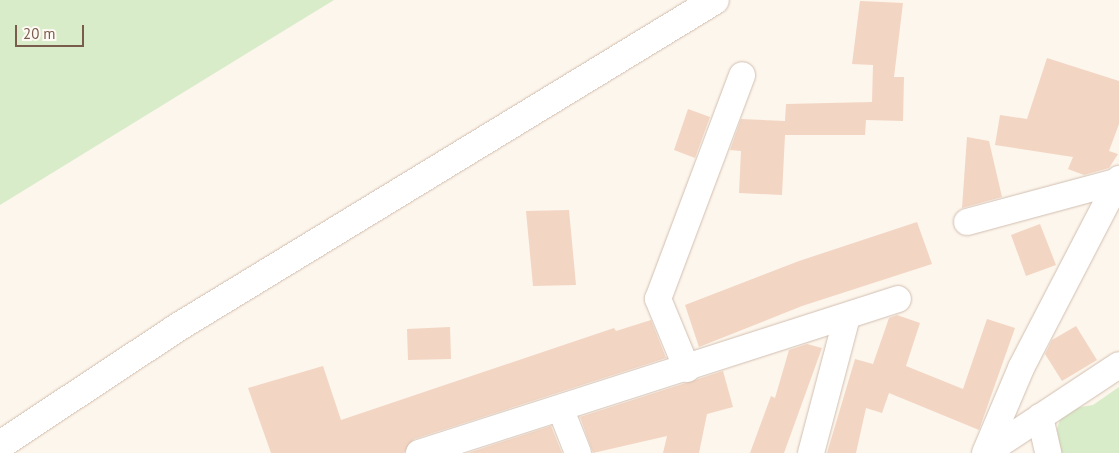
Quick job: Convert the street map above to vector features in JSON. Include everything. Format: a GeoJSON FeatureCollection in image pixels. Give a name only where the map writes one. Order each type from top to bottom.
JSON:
{"type":"FeatureCollection","features":[{"type":"Feature","properties":{"kind":"street"},"geometry":{"type":"LineString","coordinates":[[0,445],[175,329],[715,0]]}},
{"type":"Feature","properties":{"kind":"street"},"geometry":{"type":"LineString","coordinates":[[687,369],[658,299],[742,75]]}},
{"type":"Feature","properties":{"kind":"street"},"geometry":{"type":"LineString","coordinates":[[967,222],[1119,180]]}},
{"type":"Feature","properties":{"kind":"street"},"geometry":{"type":"LineString","coordinates":[[986,453],[1021,368],[1119,180]]}},
{"type":"Feature","properties":{"kind":"street"},"geometry":{"type":"LineString","coordinates":[[419,453],[561,410],[898,299]]}},
{"type":"Feature","properties":{"kind":"street"},"geometry":{"type":"LineString","coordinates":[[811,453],[847,317]]}},
{"type":"Feature","properties":{"kind":"street"},"geometry":{"type":"LineString","coordinates":[[986,453],[1119,365]]}},
{"type":"Feature","properties":{"kind":"street"},"geometry":{"type":"LineString","coordinates":[[561,410],[578,453]]}},
{"type":"Feature","properties":{"kind":"street"},"geometry":{"type":"LineString","coordinates":[[1040,417],[1048,453]]}},
{"type":"Feature","properties":{"kind":"green space"},"geometry":{"type":"Polygon","coordinates":[[[0,0],[334,0],[0,205],[0,0]]]}},
{"type":"Feature","properties":{"kind":"green space"},"geometry":{"type":"Polygon","coordinates":[[[1119,387],[1119,453],[1061,453],[1057,429],[1063,410],[1093,405],[1119,387]]]}},
{"type":"Feature","properties":{"kind":"building"},"geometry":{"type":"Polygon","coordinates":[[[860,1],[903,3],[894,77],[904,77],[903,121],[866,120],[865,135],[785,135],[782,195],[739,193],[741,151],[730,150],[741,119],[785,121],[786,104],[872,102],[873,65],[852,64],[860,1]]]}},
{"type":"Feature","properties":{"kind":"building"},"geometry":{"type":"Polygon","coordinates":[[[1047,58],[1119,81],[1119,124],[1109,151],[1118,154],[1109,168],[1084,175],[1068,169],[1073,157],[995,145],[1000,115],[1027,119],[1047,58]]]}},
{"type":"Feature","properties":{"kind":"building"},"geometry":{"type":"Polygon","coordinates":[[[688,109],[710,117],[695,158],[674,150],[688,109]]]}},
{"type":"Feature","properties":{"kind":"building"},"geometry":{"type":"Polygon","coordinates":[[[967,137],[989,141],[1002,197],[962,208],[967,137]]]}},
{"type":"Feature","properties":{"kind":"building"},"geometry":{"type":"Polygon","coordinates":[[[569,210],[576,285],[533,286],[526,211],[569,210]]]}},
{"type":"Feature","properties":{"kind":"building"},"geometry":{"type":"Polygon","coordinates":[[[917,222],[932,264],[802,306],[699,347],[685,305],[799,261],[917,222]]]}},
{"type":"Feature","properties":{"kind":"building"},"geometry":{"type":"Polygon","coordinates":[[[1040,224],[1056,265],[1026,276],[1011,235],[1040,224]]]}},
{"type":"Feature","properties":{"kind":"building"},"geometry":{"type":"Polygon","coordinates":[[[897,315],[920,323],[906,366],[963,389],[987,319],[1015,328],[979,430],[889,393],[882,413],[866,408],[856,453],[827,453],[855,359],[873,364],[889,318],[897,315]]]}},
{"type":"Feature","properties":{"kind":"building"},"geometry":{"type":"Polygon","coordinates":[[[651,320],[666,358],[414,439],[404,453],[271,453],[248,388],[323,366],[341,420],[614,328],[616,331],[651,320]]]}},
{"type":"Feature","properties":{"kind":"building"},"geometry":{"type":"Polygon","coordinates":[[[1076,326],[1097,360],[1062,381],[1045,354],[1052,340],[1076,326]]]}},
{"type":"Feature","properties":{"kind":"building"},"geometry":{"type":"Polygon","coordinates":[[[450,327],[451,359],[408,360],[407,329],[450,327]]]}},
{"type":"Feature","properties":{"kind":"building"},"geometry":{"type":"Polygon","coordinates":[[[807,344],[822,348],[784,453],[750,453],[771,396],[775,398],[789,350],[807,344]]]}},
{"type":"Feature","properties":{"kind":"building"},"geometry":{"type":"Polygon","coordinates":[[[723,371],[733,407],[707,414],[699,453],[663,453],[667,436],[593,453],[580,417],[723,371]]]}},
{"type":"Feature","properties":{"kind":"building"},"geometry":{"type":"Polygon","coordinates":[[[551,426],[562,453],[468,453],[551,426]]]}}]}
